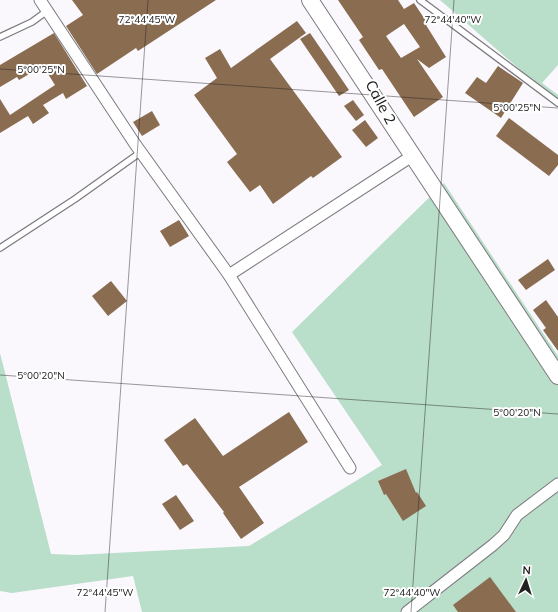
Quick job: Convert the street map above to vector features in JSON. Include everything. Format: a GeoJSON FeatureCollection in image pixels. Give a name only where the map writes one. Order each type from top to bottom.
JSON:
{"type":"FeatureCollection","features":[{"type":"Feature","properties":{"kind":"main road","name":"Calle 2"},"geometry":{"type":"LineString","coordinates":[[310,0],[396,131]]}},
{"type":"Feature","properties":{"kind":"main road","name":"Calle 2"},"geometry":{"type":"LineString","coordinates":[[322,0],[386,109],[396,131]]}},
{"type":"Feature","properties":{"kind":"main road"},"geometry":{"type":"LineString","coordinates":[[396,131],[558,376]]}},
{"type":"Feature","properties":{"kind":"street"},"geometry":{"type":"LineString","coordinates":[[40,0],[141,152],[229,275],[350,468]]}},
{"type":"Feature","properties":{"kind":"street"},"geometry":{"type":"LineString","coordinates":[[229,275],[412,156]]}},
{"type":"Feature","properties":{"kind":"street"},"geometry":{"type":"LineString","coordinates":[[407,612],[504,536],[517,516],[558,484]]}},
{"type":"Feature","properties":{"kind":"lane"},"geometry":{"type":"LineString","coordinates":[[420,0],[558,103]]}},
{"type":"Feature","properties":{"kind":"lane"},"geometry":{"type":"LineString","coordinates":[[0,37],[32,22],[47,11]]}},
{"type":"Feature","properties":{"kind":"lane"},"geometry":{"type":"LineString","coordinates":[[0,248],[75,199],[141,152]]}},
{"type":"Feature","properties":{"kind":"green space"},"geometry":{"type":"Polygon","coordinates":[[[440,0],[558,0],[558,65],[542,83],[558,95],[558,103],[440,0]]]}},
{"type":"Feature","properties":{"kind":"green space"},"geometry":{"type":"Polygon","coordinates":[[[444,183],[558,356],[558,612],[142,612],[133,576],[12,593],[0,591],[0,353],[51,554],[76,555],[249,546],[382,465],[292,332],[444,183]]]}},
{"type":"Feature","properties":{"kind":"building"},"geometry":{"type":"Polygon","coordinates":[[[72,0],[216,0],[138,51],[136,48],[97,74],[66,26],[83,15],[72,0]]]}},
{"type":"Feature","properties":{"kind":"building"},"geometry":{"type":"Polygon","coordinates":[[[338,0],[398,0],[404,9],[414,3],[428,24],[426,25],[446,57],[429,68],[417,59],[443,97],[414,117],[382,69],[379,70],[359,40],[363,37],[338,0]],[[404,24],[386,36],[401,58],[420,47],[404,24]]]}},
{"type":"Feature","properties":{"kind":"building"},"geometry":{"type":"Polygon","coordinates":[[[297,21],[306,33],[270,59],[342,157],[313,178],[311,176],[273,204],[260,185],[250,192],[227,162],[237,154],[194,95],[217,78],[205,58],[220,49],[231,68],[297,21]]]}},
{"type":"Feature","properties":{"kind":"building"},"geometry":{"type":"Polygon","coordinates":[[[54,33],[87,86],[66,99],[63,93],[43,105],[49,113],[33,124],[28,116],[0,133],[0,99],[10,115],[55,85],[43,66],[19,80],[17,77],[0,87],[0,65],[54,33]]]}},
{"type":"Feature","properties":{"kind":"building"},"geometry":{"type":"Polygon","coordinates":[[[310,33],[349,90],[339,96],[300,39],[310,33]]]}},
{"type":"Feature","properties":{"kind":"building"},"geometry":{"type":"Polygon","coordinates":[[[498,66],[523,83],[501,118],[465,93],[477,77],[486,83],[498,66]]]}},
{"type":"Feature","properties":{"kind":"building"},"geometry":{"type":"Polygon","coordinates":[[[353,100],[364,115],[356,121],[344,106],[353,100]]]}},
{"type":"Feature","properties":{"kind":"building"},"geometry":{"type":"Polygon","coordinates":[[[152,111],[160,125],[142,136],[133,122],[152,111]]]}},
{"type":"Feature","properties":{"kind":"building"},"geometry":{"type":"Polygon","coordinates":[[[509,118],[558,155],[558,165],[549,176],[496,136],[509,118]]]}},
{"type":"Feature","properties":{"kind":"building"},"geometry":{"type":"Polygon","coordinates":[[[365,120],[378,138],[366,147],[352,130],[365,120]]]}},
{"type":"Feature","properties":{"kind":"building"},"geometry":{"type":"Polygon","coordinates":[[[179,220],[189,236],[170,247],[160,231],[179,220]]]}},
{"type":"Feature","properties":{"kind":"building"},"geometry":{"type":"Polygon","coordinates":[[[548,259],[555,270],[526,290],[518,280],[548,259]]]}},
{"type":"Feature","properties":{"kind":"building"},"geometry":{"type":"Polygon","coordinates":[[[111,281],[127,301],[108,316],[92,296],[111,281]]]}},
{"type":"Feature","properties":{"kind":"building"},"geometry":{"type":"Polygon","coordinates":[[[546,300],[558,317],[558,351],[543,330],[546,328],[533,310],[546,300]]]}},
{"type":"Feature","properties":{"kind":"building"},"geometry":{"type":"Polygon","coordinates":[[[289,412],[308,442],[239,487],[264,523],[241,539],[223,513],[224,512],[187,464],[183,466],[164,440],[195,418],[223,456],[289,412]]]}},
{"type":"Feature","properties":{"kind":"building"},"geometry":{"type":"Polygon","coordinates":[[[406,469],[416,493],[417,492],[426,506],[403,521],[386,494],[384,495],[378,481],[406,469]]]}},
{"type":"Feature","properties":{"kind":"building"},"geometry":{"type":"Polygon","coordinates":[[[176,495],[194,521],[180,530],[162,504],[176,495]]]}},
{"type":"Feature","properties":{"kind":"building"},"geometry":{"type":"Polygon","coordinates":[[[490,577],[516,612],[458,612],[453,605],[490,577]]]}}]}
